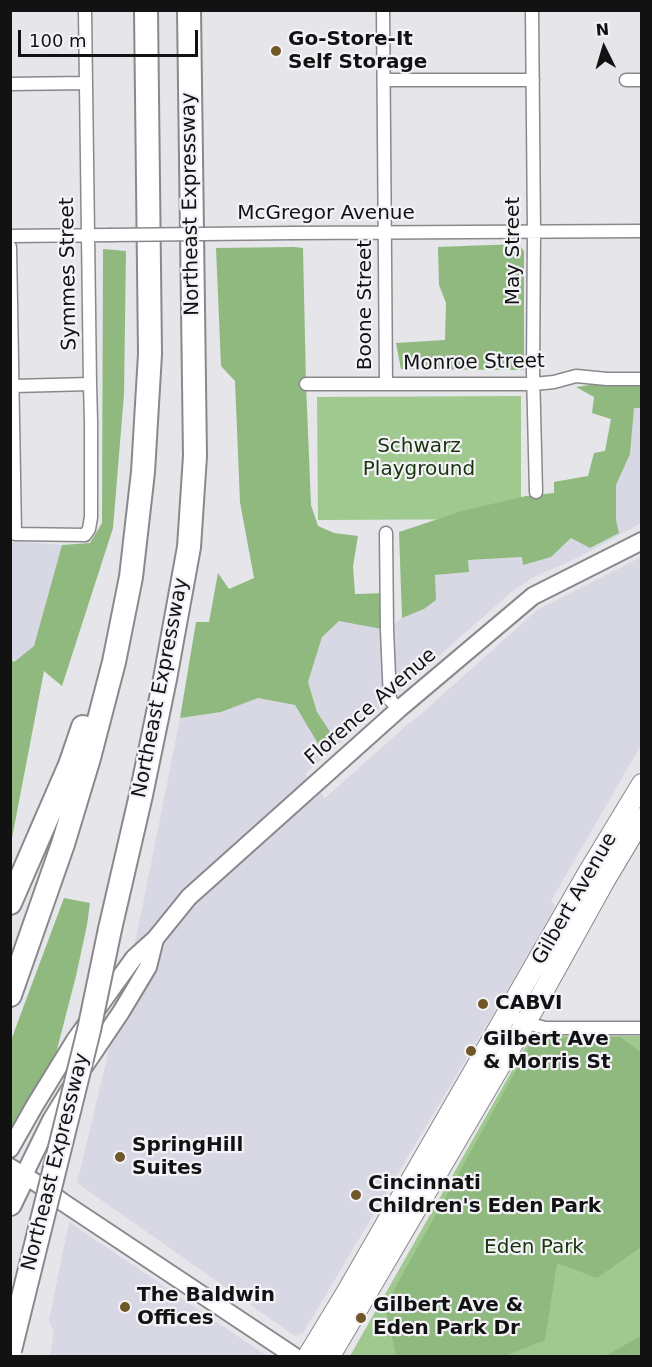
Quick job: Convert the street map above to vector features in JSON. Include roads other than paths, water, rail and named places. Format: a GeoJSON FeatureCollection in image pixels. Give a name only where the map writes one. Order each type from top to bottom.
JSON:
{"type":"FeatureCollection","features":[{"type":"Feature","properties":{"kind":"highway"},"geometry":{"type":"LineString","coordinates":[[10,994],[63,844],[89,758],[114,662],[131,577],[142,472],[150,354],[146,10]]}},
{"type":"Feature","properties":{"kind":"highway","name":"Northeast Expressway"},"geometry":{"type":"LineString","coordinates":[[10,1350],[89,1030],[141,795],[189,547],[195,456],[189,10]]}},
{"type":"Feature","properties":{"kind":"highway"},"geometry":{"type":"LineString","coordinates":[[10,903],[70,765],[131,577]]}},
{"type":"Feature","properties":{"kind":"highway"},"geometry":{"type":"LineString","coordinates":[[10,1204],[17,1171]]}},
{"type":"Feature","properties":{"kind":"main road","name":"Gilbert Avenue"},"geometry":{"type":"LineString","coordinates":[[330,1356],[345,1333],[516,1019],[588,873],[642,784]]}},
{"type":"Feature","properties":{"kind":"main road","name":"Gilbert Avenue"},"geometry":{"type":"LineString","coordinates":[[308,1356],[642,818]]}},
{"type":"Feature","properties":{"kind":"main road"},"geometry":{"type":"LineString","coordinates":[[342,1356],[345,1333]]}},
{"type":"Feature","properties":{"kind":"street","name":"Symmes Street"},"geometry":{"type":"LineString","coordinates":[[14,386],[15,534],[85,535],[89,529],[91,517],[86,10]]}},
{"type":"Feature","properties":{"kind":"street","name":"Boone Street"},"geometry":{"type":"LineString","coordinates":[[383,10],[386,384]]}},
{"type":"Feature","properties":{"kind":"street","name":"May Street"},"geometry":{"type":"LineString","coordinates":[[532,10],[536,492]]}},
{"type":"Feature","properties":{"kind":"street"},"geometry":{"type":"LineString","coordinates":[[384,80],[533,80]]}},
{"type":"Feature","properties":{"kind":"street"},"geometry":{"type":"LineString","coordinates":[[626,80],[642,80]]}},
{"type":"Feature","properties":{"kind":"street"},"geometry":{"type":"LineString","coordinates":[[10,84],[85,83]]}},
{"type":"Feature","properties":{"kind":"street","name":"McGregor Avenue"},"geometry":{"type":"LineString","coordinates":[[10,236],[642,231]]}},
{"type":"Feature","properties":{"kind":"street"},"geometry":{"type":"LineString","coordinates":[[10,247],[14,386],[90,384]]}},
{"type":"Feature","properties":{"kind":"street","name":"Monroe Street"},"geometry":{"type":"LineString","coordinates":[[306,384],[534,384],[576,376],[642,379]]}},
{"type":"Feature","properties":{"kind":"street"},"geometry":{"type":"LineString","coordinates":[[386,533],[390,700],[399,709]]}},
{"type":"Feature","properties":{"kind":"street","name":"Florence Avenue"},"geometry":{"type":"LineString","coordinates":[[10,1149],[75,1040],[134,958],[155,939],[189,897],[399,709],[533,596],[642,541]]}},
{"type":"Feature","properties":{"kind":"street","name":"Florence Avenue"},"geometry":{"type":"LineString","coordinates":[[17,1171],[148,967],[155,939]]}},
{"type":"Feature","properties":{"kind":"street"},"geometry":{"type":"LineString","coordinates":[[516,1019],[546,1028],[642,1028]]}},
{"type":"Feature","properties":{"kind":"street"},"geometry":{"type":"LineString","coordinates":[[17,1171],[294,1356]]}},
{"type":"Feature","properties":{"kind":"place","name":"Go-Store-It Self Storage"},"geometry":{"type":"Point","coordinates":[276,51]}},
{"type":"Feature","properties":{"kind":"place","name":"CABVI"},"geometry":{"type":"Point","coordinates":[483,1004]}},
{"type":"Feature","properties":{"kind":"place","name":"Gilbert Ave & Morris St"},"geometry":{"type":"Point","coordinates":[471,1051]}},
{"type":"Feature","properties":{"kind":"place","name":"SpringHill Suites"},"geometry":{"type":"Point","coordinates":[120,1157]}},
{"type":"Feature","properties":{"kind":"place","name":"Cincinnati Children's Eden Park"},"geometry":{"type":"Point","coordinates":[356,1195]}},
{"type":"Feature","properties":{"kind":"place","name":"The Baldwin Offices"},"geometry":{"type":"Point","coordinates":[125,1307]}},
{"type":"Feature","properties":{"kind":"place","name":"Gilbert Ave & Eden Park Dr"},"geometry":{"type":"Point","coordinates":[361,1318]}},
{"type":"Feature","properties":{"kind":"park label","name":"Schwarz Playground"},"geometry":{"type":"Point","coordinates":[419,458]}},
{"type":"Feature","properties":{"kind":"park label","name":"Eden Park"},"geometry":{"type":"Point","coordinates":[534,1248]}}]}
